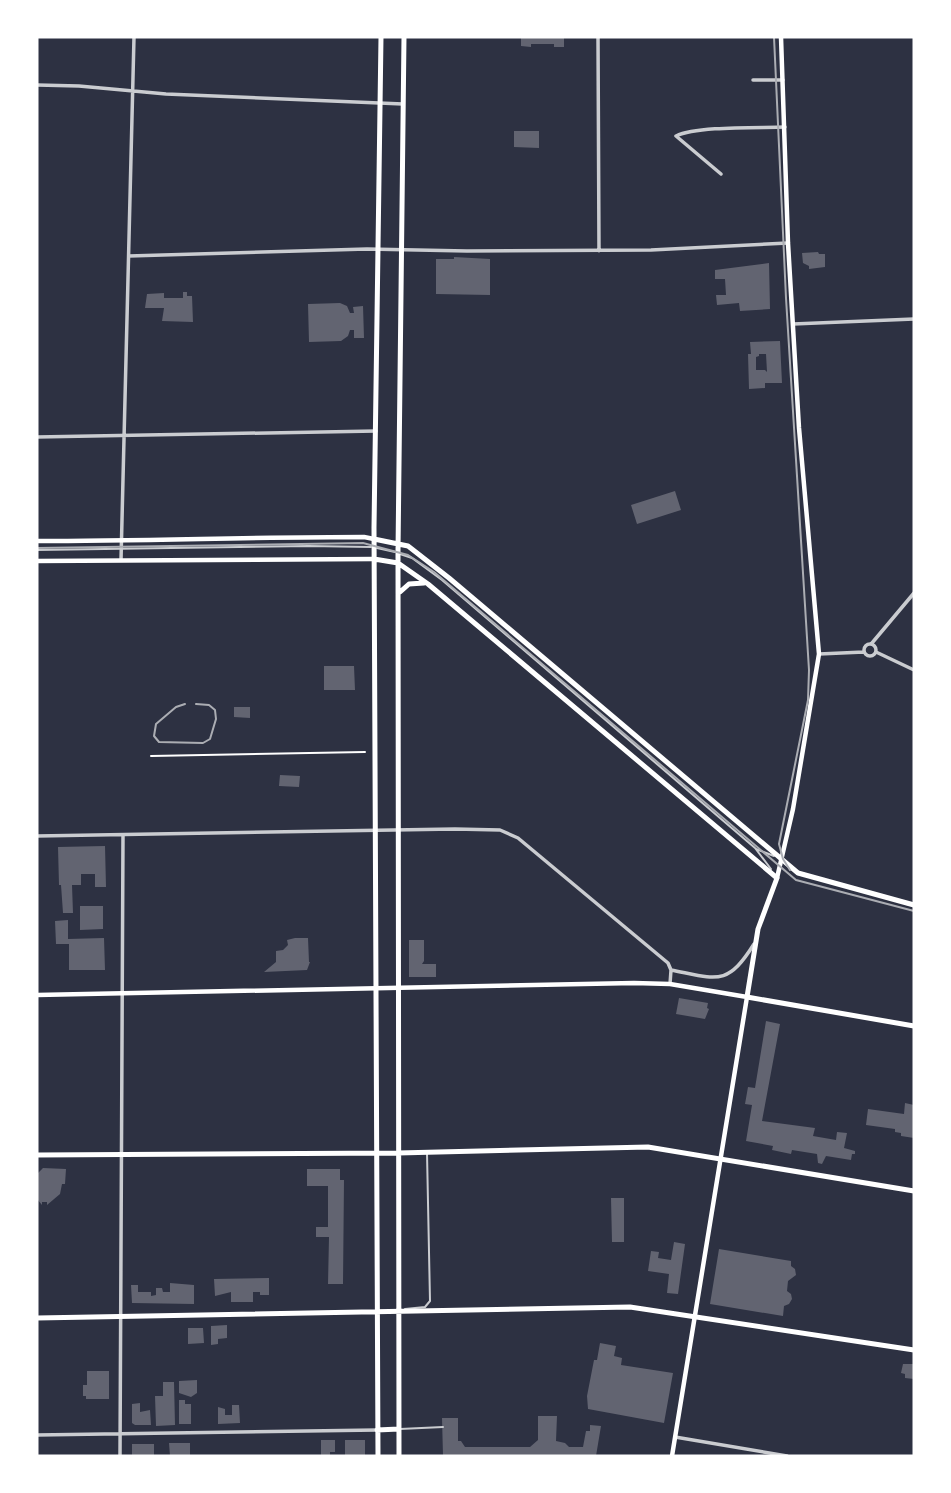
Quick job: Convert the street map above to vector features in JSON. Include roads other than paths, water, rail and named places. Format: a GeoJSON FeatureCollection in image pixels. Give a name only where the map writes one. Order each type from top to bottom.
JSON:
{"type":"FeatureCollection","features":[{"type":"Feature","properties":{"kind":"main road"},"geometry":{"type":"LineString","coordinates":[[378,1456],[374,539],[380,37]]}},
{"type":"Feature","properties":{"kind":"main road"},"geometry":{"type":"LineString","coordinates":[[399,1456],[398,544],[404,37]]}},
{"type":"Feature","properties":{"kind":"main road"},"geometry":{"type":"LineString","coordinates":[[671,1456],[755,942],[783,859],[819,654],[802,474],[788,243],[781,37]]}},
{"type":"Feature","properties":{"kind":"main road"},"geometry":{"type":"LineString","coordinates":[[37,541],[364,537],[408,546],[798,873],[914,905]]}},
{"type":"Feature","properties":{"kind":"main road"},"geometry":{"type":"LineString","coordinates":[[37,561],[374,559],[398,564],[428,584],[777,878]]}},
{"type":"Feature","properties":{"kind":"main road"},"geometry":{"type":"LineString","coordinates":[[398,595],[409,584],[428,584]]}},
{"type":"Feature","properties":{"kind":"main road"},"geometry":{"type":"LineString","coordinates":[[37,995],[634,983],[670,985],[914,1026]]}},
{"type":"Feature","properties":{"kind":"main road"},"geometry":{"type":"LineString","coordinates":[[37,1155],[398,1153],[648,1147],[914,1191]]}},
{"type":"Feature","properties":{"kind":"main road"},"geometry":{"type":"LineString","coordinates":[[37,1318],[621,1307],[914,1350]]}},
{"type":"Feature","properties":{"kind":"main road"},"geometry":{"type":"LineString","coordinates":[[377,1430],[399,1429]]}},
{"type":"Feature","properties":{"kind":"street"},"geometry":{"type":"LineString","coordinates":[[121,560],[134,37]]}},
{"type":"Feature","properties":{"kind":"street"},"geometry":{"type":"LineString","coordinates":[[598,37],[600,251]]}},
{"type":"Feature","properties":{"kind":"street"},"geometry":{"type":"LineString","coordinates":[[753,80],[783,80]]}},
{"type":"Feature","properties":{"kind":"street"},"geometry":{"type":"LineString","coordinates":[[37,85],[166,94],[402,104]]}},
{"type":"Feature","properties":{"kind":"street"},"geometry":{"type":"LineString","coordinates":[[721,174],[676,136],[717,130],[785,127]]}},
{"type":"Feature","properties":{"kind":"street"},"geometry":{"type":"LineString","coordinates":[[129,256],[377,249],[600,251],[788,243]]}},
{"type":"Feature","properties":{"kind":"street"},"geometry":{"type":"LineString","coordinates":[[793,324],[914,319]]}},
{"type":"Feature","properties":{"kind":"street"},"geometry":{"type":"LineString","coordinates":[[37,437],[376,431]]}},
{"type":"Feature","properties":{"kind":"street"},"geometry":{"type":"LineString","coordinates":[[864,652],[866,645],[872,643],[914,593]]}},
{"type":"Feature","properties":{"kind":"street"},"geometry":{"type":"LineString","coordinates":[[872,643],[877,648],[876,652]]}},
{"type":"Feature","properties":{"kind":"street"},"geometry":{"type":"LineString","coordinates":[[819,654],[864,652],[871,656],[876,652]]}},
{"type":"Feature","properties":{"kind":"street"},"geometry":{"type":"LineString","coordinates":[[876,652],[914,670]]}},
{"type":"Feature","properties":{"kind":"street"},"geometry":{"type":"LineString","coordinates":[[37,836],[500,830],[518,838],[668,963],[671,970],[670,985]]}},
{"type":"Feature","properties":{"kind":"street"},"geometry":{"type":"LineString","coordinates":[[121,1456],[122,836]]}},
{"type":"Feature","properties":{"kind":"street"},"geometry":{"type":"LineString","coordinates":[[671,970],[698,976],[724,976],[740,967],[755,942]]}},
{"type":"Feature","properties":{"kind":"street"},"geometry":{"type":"LineString","coordinates":[[37,1435],[377,1430]]}},
{"type":"Feature","properties":{"kind":"street"},"geometry":{"type":"LineString","coordinates":[[675,1437],[787,1456]]}},
{"type":"Feature","properties":{"kind":"lane"},"geometry":{"type":"LineString","coordinates":[[37,550],[309,546],[374,548],[412,558],[443,580],[755,848],[777,878]]}},
{"type":"Feature","properties":{"kind":"lane"},"geometry":{"type":"LineString","coordinates":[[755,848],[783,859]]}},
{"type":"Feature","properties":{"kind":"lane"},"geometry":{"type":"LineString","coordinates":[[399,1311],[425,1307],[430,1301],[426,1152]]}},
{"type":"Feature","properties":{"kind":"lane"},"geometry":{"type":"LineString","coordinates":[[399,1429],[443,1427]]}},
{"type":"Feature","properties":{"kind":"tram line"},"geometry":{"type":"LineString","coordinates":[[774,37],[786,298],[809,670],[808,700],[779,844],[783,859],[790,870]]}},
{"type":"Feature","properties":{"kind":"tram line"},"geometry":{"type":"LineString","coordinates":[[37,548],[363,543],[408,555],[434,572],[796,880],[914,911]]}},
{"type":"Feature","properties":{"kind":"railway"},"geometry":{"type":"LineString","coordinates":[[185,704],[176,707],[156,724],[154,736],[159,742],[203,743],[210,739],[216,719],[215,710],[209,705],[196,704]]}}]}
